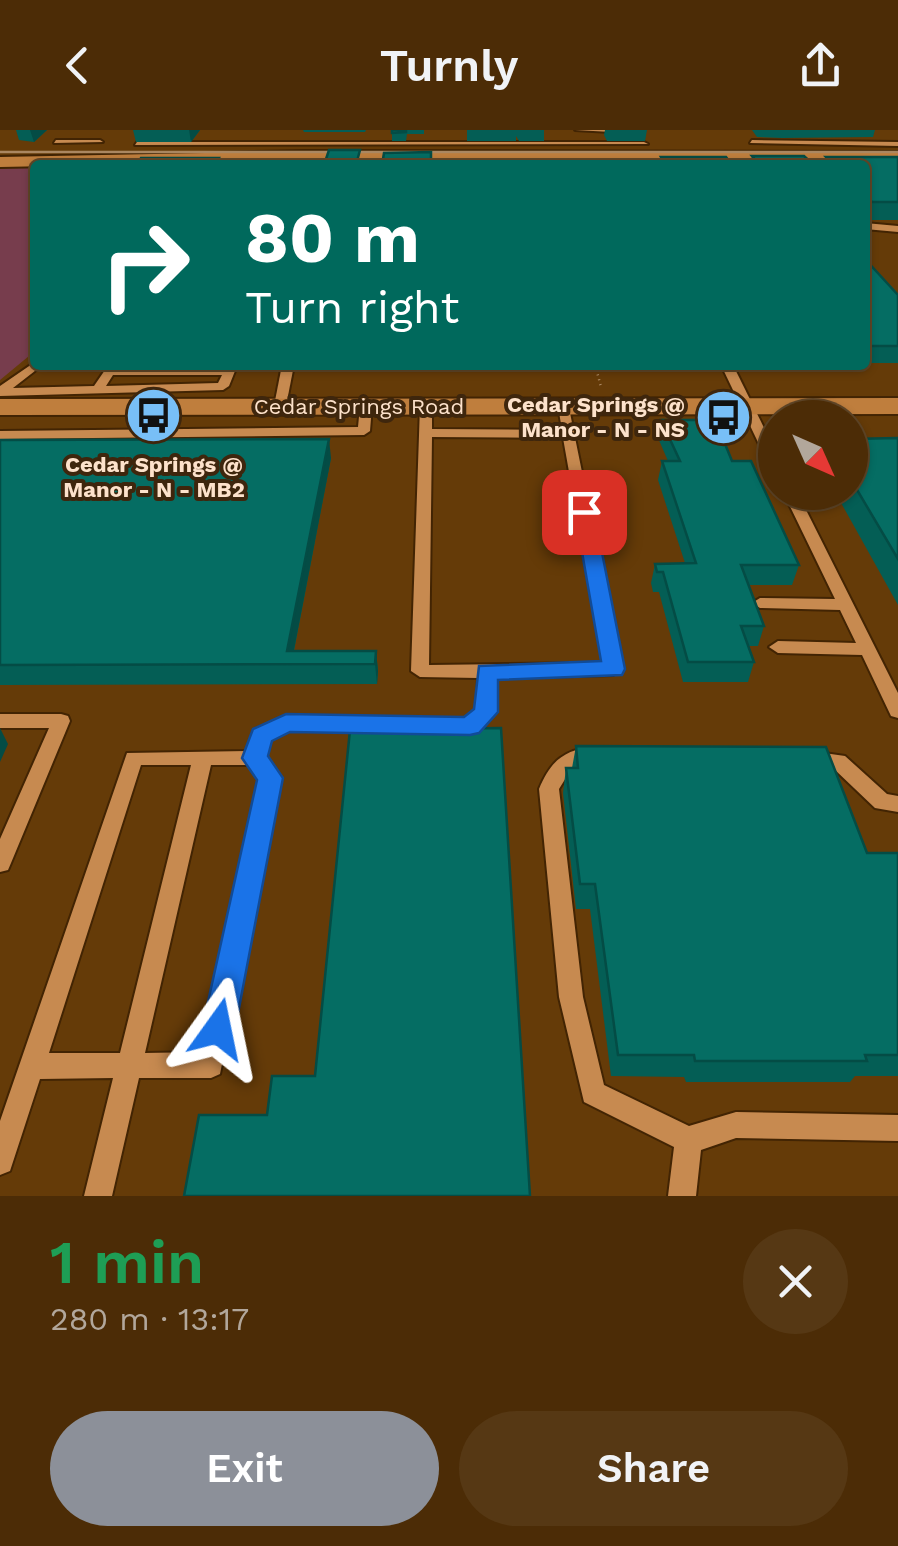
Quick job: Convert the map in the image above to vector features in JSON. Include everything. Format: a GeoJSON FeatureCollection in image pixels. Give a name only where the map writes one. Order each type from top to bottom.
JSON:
{"type":"FeatureCollection","features":[{"type":"Feature","properties":{"kind":"main road"},"geometry":{"type":"LineString","coordinates":[[310,160],[333,156],[542,157],[583,144],[621,154],[755,160]]}},
{"type":"Feature","properties":{"kind":"main road"},"geometry":{"type":"LineString","coordinates":[[870,161],[898,160]]}},
{"type":"Feature","properties":{"kind":"main road"},"geometry":{"type":"LineString","coordinates":[[0,162],[30,162]]}},
{"type":"Feature","properties":{"kind":"main road","name":"Cedar Springs Road"},"geometry":{"type":"LineString","coordinates":[[0,407],[898,406]]}},
{"type":"Feature","properties":{"kind":"street"},"geometry":{"type":"LineString","coordinates":[[70,130],[53,144],[100,142]]}},
{"type":"Feature","properties":{"kind":"street"},"geometry":{"type":"LineString","coordinates":[[207,144],[216,130]]}},
{"type":"Feature","properties":{"kind":"street"},"geometry":{"type":"LineString","coordinates":[[292,144],[297,130]]}},
{"type":"Feature","properties":{"kind":"street"},"geometry":{"type":"LineString","coordinates":[[376,144],[377,130]]}},
{"type":"Feature","properties":{"kind":"street"},"geometry":{"type":"LineString","coordinates":[[448,155],[453,130]]}},
{"type":"Feature","properties":{"kind":"street"},"geometry":{"type":"LineString","coordinates":[[583,144],[630,130]]}},
{"type":"Feature","properties":{"kind":"street"},"geometry":{"type":"LineString","coordinates":[[888,130],[898,141]]}},
{"type":"Feature","properties":{"kind":"street"},"geometry":{"type":"LineString","coordinates":[[752,142],[898,141]]}},
{"type":"Feature","properties":{"kind":"street"},"geometry":{"type":"LineString","coordinates":[[136,144],[376,144],[448,155],[583,144],[598,144],[621,154],[644,144]]}},
{"type":"Feature","properties":{"kind":"street"},"geometry":{"type":"LineString","coordinates":[[598,144],[621,154]]}},
{"type":"Feature","properties":{"kind":"street"},"geometry":{"type":"LineString","coordinates":[[478,156],[487,160]]}},
{"type":"Feature","properties":{"kind":"street"},"geometry":{"type":"LineString","coordinates":[[535,160],[542,157]]}},
{"type":"Feature","properties":{"kind":"street"},"geometry":{"type":"LineString","coordinates":[[870,226],[898,229]]}},
{"type":"Feature","properties":{"kind":"street"},"geometry":{"type":"LineString","coordinates":[[0,392],[30,370]]}},
{"type":"Feature","properties":{"kind":"street"},"geometry":{"type":"LineString","coordinates":[[280,406],[287,370]]}},
{"type":"Feature","properties":{"kind":"street"},"geometry":{"type":"LineString","coordinates":[[729,370],[758,428]]}},
{"type":"Feature","properties":{"kind":"street"},"geometry":{"type":"LineString","coordinates":[[0,392],[99,386],[223,386],[229,371],[109,372],[99,386]]}},
{"type":"Feature","properties":{"kind":"street"},"geometry":{"type":"LineString","coordinates":[[0,435],[364,430],[366,406]]}},
{"type":"Feature","properties":{"kind":"street"},"geometry":{"type":"LineString","coordinates":[[426,406],[420,671],[614,669],[564,406]]}},
{"type":"Feature","properties":{"kind":"street"},"geometry":{"type":"LineString","coordinates":[[426,434],[570,434]]}},
{"type":"Feature","properties":{"kind":"street"},"geometry":{"type":"LineString","coordinates":[[799,510],[896,702]]}},
{"type":"Feature","properties":{"kind":"street"},"geometry":{"type":"LineString","coordinates":[[760,604],[846,605]]}},
{"type":"Feature","properties":{"kind":"street"},"geometry":{"type":"LineString","coordinates":[[778,647],[867,649]]}},
{"type":"Feature","properties":{"kind":"street"},"geometry":{"type":"LineString","coordinates":[[254,758],[261,735],[286,723],[470,726],[486,712],[487,672]]}},
{"type":"Feature","properties":{"kind":"street"},"geometry":{"type":"LineString","coordinates":[[0,721],[61,722],[0,863]]}},
{"type":"Feature","properties":{"kind":"street"},"geometry":{"type":"LineString","coordinates":[[610,754],[573,755],[557,768],[549,789],[571,998],[593,1093],[688,1140],[736,1126],[898,1128]]}},
{"type":"Feature","properties":{"kind":"street"},"geometry":{"type":"LineString","coordinates":[[780,757],[838,760],[882,802],[898,804]]}},
{"type":"Feature","properties":{"kind":"street"},"geometry":{"type":"LineString","coordinates":[[0,1161],[134,758],[254,758]]}},
{"type":"Feature","properties":{"kind":"street"},"geometry":{"type":"LineString","coordinates":[[98,1196],[204,758]]}},
{"type":"Feature","properties":{"kind":"street"},"geometry":{"type":"LineString","coordinates":[[32,1066],[211,1064],[270,778],[254,758]]}},
{"type":"Feature","properties":{"kind":"street"},"geometry":{"type":"LineString","coordinates":[[682,1196],[688,1140]]}},
{"type":"Feature","properties":{"kind":"path"},"geometry":{"type":"LineString","coordinates":[[597,370],[602,389]]}},
{"type":"Feature","properties":{"kind":"shaded area"},"geometry":{"type":"Polygon","coordinates":[[[30,165],[30,355],[0,380],[0,166],[30,165]]]}},
{"type":"Feature","properties":{"kind":"building"},"geometry":{"type":"Polygon","coordinates":[[[329,150],[360,150],[357,160],[326,160],[329,150]]]}},
{"type":"Feature","properties":{"kind":"building"},"geometry":{"type":"Polygon","coordinates":[[[431,152],[431,160],[383,160],[384,153],[431,152]]]}},
{"type":"Feature","properties":{"kind":"building"},"geometry":{"type":"Polygon","coordinates":[[[752,156],[804,156],[808,160],[756,160],[752,156]]]}},
{"type":"Feature","properties":{"kind":"building"},"geometry":{"type":"Polygon","coordinates":[[[661,157],[728,160],[663,160],[661,157]]]}},
{"type":"Feature","properties":{"kind":"building"},"geometry":{"type":"Polygon","coordinates":[[[826,157],[898,157],[898,202],[870,200],[870,160],[826,157]]]}},
{"type":"Feature","properties":{"kind":"building"},"geometry":{"type":"Polygon","coordinates":[[[141,158],[219,158],[218,160],[141,158]]]}},
{"type":"Feature","properties":{"kind":"building"},"geometry":{"type":"Polygon","coordinates":[[[870,264],[898,295],[898,346],[870,346],[870,264]]]}},
{"type":"Feature","properties":{"kind":"building"},"geometry":{"type":"Polygon","coordinates":[[[661,420],[703,420],[711,439],[723,439],[732,461],[751,461],[758,476],[758,510],[774,510],[799,565],[741,565],[764,626],[741,626],[754,662],[688,662],[663,572],[657,572],[655,564],[696,563],[662,461],[680,461],[661,420]]]}},
{"type":"Feature","properties":{"kind":"building"},"geometry":{"type":"Polygon","coordinates":[[[898,438],[898,559],[868,508],[868,439],[898,438]]]}},
{"type":"Feature","properties":{"kind":"building"},"geometry":{"type":"Polygon","coordinates":[[[329,439],[287,651],[376,651],[375,664],[0,665],[0,440],[329,439]]]}},
{"type":"Feature","properties":{"kind":"building"},"geometry":{"type":"Polygon","coordinates":[[[501,728],[530,1196],[184,1196],[199,1115],[267,1115],[272,1076],[315,1076],[350,730],[501,728]]]}},
{"type":"Feature","properties":{"kind":"building"},"geometry":{"type":"Polygon","coordinates":[[[576,746],[826,747],[867,853],[898,853],[898,1055],[865,1055],[867,1061],[695,1061],[694,1055],[618,1055],[595,884],[580,884],[566,768],[578,768],[576,746]]]}},
{"type":"Feature","properties":{"kind":"tram line"},"geometry":{"type":"LineString","coordinates":[[0,152],[898,152]]}},
{"type":"Feature","properties":{"kind":"place","name":"Cedar Springs @ Manor - N - MB2"},"geometry":{"type":"Point","coordinates":[154,416]}},
{"type":"Feature","properties":{"kind":"place","name":"Cedar Springs @ Manor - N - NS"},"geometry":{"type":"Point","coordinates":[724,417]}},
{"type":"Feature","properties":{"kind":"route"},"geometry":{"type":"LineString","coordinates":[[218,1029],[270,778],[254,758],[261,735],[286,723],[470,726],[486,712],[487,672],[614,669],[584,512]]}}]}
